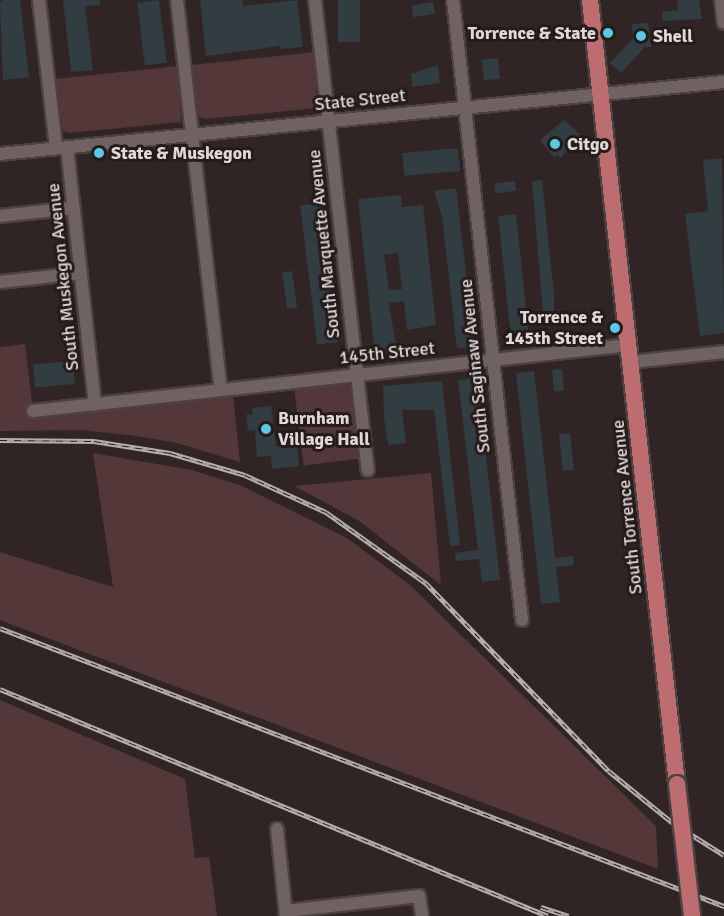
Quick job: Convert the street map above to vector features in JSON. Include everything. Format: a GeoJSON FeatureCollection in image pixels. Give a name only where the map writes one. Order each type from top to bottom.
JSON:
{"type":"FeatureCollection","features":[{"type":"Feature","properties":{"kind":"main road","name":"South Torrence Avenue"},"geometry":{"type":"LineString","coordinates":[[590,0],[692,916]]}},
{"type":"Feature","properties":{"kind":"street","name":"South Muskegon Avenue"},"geometry":{"type":"LineString","coordinates":[[39,0],[62,148],[74,208],[95,404]]}},
{"type":"Feature","properties":{"kind":"street"},"geometry":{"type":"LineString","coordinates":[[177,0],[220,390]]}},
{"type":"Feature","properties":{"kind":"street","name":"South Marquette Avenue"},"geometry":{"type":"LineString","coordinates":[[315,0],[368,470]]}},
{"type":"Feature","properties":{"kind":"street","name":"South Saginaw Avenue"},"geometry":{"type":"LineString","coordinates":[[453,0],[522,620]]}},
{"type":"Feature","properties":{"kind":"street"},"geometry":{"type":"LineString","coordinates":[[722,0],[724,23]]}},
{"type":"Feature","properties":{"kind":"street","name":"State Street"},"geometry":{"type":"LineString","coordinates":[[0,154],[724,82]]}},
{"type":"Feature","properties":{"kind":"street"},"geometry":{"type":"LineString","coordinates":[[0,216],[74,208]]}},
{"type":"Feature","properties":{"kind":"street"},"geometry":{"type":"LineString","coordinates":[[0,282],[81,273]]}},
{"type":"Feature","properties":{"kind":"street","name":"145th Street"},"geometry":{"type":"LineString","coordinates":[[33,411],[492,360],[724,352]]}},
{"type":"Feature","properties":{"kind":"street"},"geometry":{"type":"LineString","coordinates":[[277,829],[286,914],[419,896],[422,916]]}},
{"type":"Feature","properties":{"kind":"shaded area"},"geometry":{"type":"Polygon","coordinates":[[[315,52],[317,108],[205,119],[199,117],[191,65],[315,52]]]}},
{"type":"Feature","properties":{"kind":"shaded area"},"geometry":{"type":"Polygon","coordinates":[[[179,66],[181,122],[69,133],[63,131],[55,79],[179,66]]]}},
{"type":"Feature","properties":{"kind":"shaded area"},"geometry":{"type":"Polygon","coordinates":[[[25,344],[34,418],[233,395],[240,462],[177,443],[137,436],[81,430],[0,431],[0,347],[25,344]]]}},
{"type":"Feature","properties":{"kind":"shaded area"},"geometry":{"type":"Polygon","coordinates":[[[351,383],[360,458],[304,465],[294,390],[351,383]]]}},
{"type":"Feature","properties":{"kind":"shaded area"},"geometry":{"type":"Polygon","coordinates":[[[93,453],[192,470],[242,486],[347,538],[410,585],[656,826],[658,869],[0,620],[0,552],[113,587],[93,453]]]}},
{"type":"Feature","properties":{"kind":"shaded area"},"geometry":{"type":"Polygon","coordinates":[[[431,473],[441,585],[358,520],[294,486],[431,473]]]}},
{"type":"Feature","properties":{"kind":"shaded area"},"geometry":{"type":"Polygon","coordinates":[[[0,700],[185,779],[195,858],[209,857],[217,916],[0,916],[0,700]]]}},
{"type":"Feature","properties":{"kind":"building"},"geometry":{"type":"Polygon","coordinates":[[[3,0],[20,0],[29,77],[3,80],[0,3],[3,0]]]}},
{"type":"Feature","properties":{"kind":"building"},"geometry":{"type":"Polygon","coordinates":[[[63,0],[100,0],[101,5],[85,6],[93,70],[71,72],[63,0]]]}},
{"type":"Feature","properties":{"kind":"building"},"geometry":{"type":"Polygon","coordinates":[[[159,0],[167,63],[145,65],[137,3],[159,0]]]}},
{"type":"Feature","properties":{"kind":"building"},"geometry":{"type":"Polygon","coordinates":[[[200,0],[243,0],[243,6],[297,0],[303,47],[281,49],[280,46],[206,56],[200,0]]]}},
{"type":"Feature","properties":{"kind":"building"},"geometry":{"type":"Polygon","coordinates":[[[338,0],[360,0],[360,42],[338,42],[338,0]]]}},
{"type":"Feature","properties":{"kind":"building"},"geometry":{"type":"Polygon","coordinates":[[[677,0],[699,0],[702,19],[663,21],[662,12],[678,10],[677,0]]]}},
{"type":"Feature","properties":{"kind":"building"},"geometry":{"type":"Polygon","coordinates":[[[433,2],[435,14],[413,17],[411,5],[433,2]]]}},
{"type":"Feature","properties":{"kind":"building"},"geometry":{"type":"Polygon","coordinates":[[[648,23],[651,47],[645,47],[621,73],[610,63],[633,38],[632,24],[648,23]]]}},
{"type":"Feature","properties":{"kind":"building"},"geometry":{"type":"Polygon","coordinates":[[[498,58],[500,79],[484,80],[482,59],[498,58]]]}},
{"type":"Feature","properties":{"kind":"building"},"geometry":{"type":"Polygon","coordinates":[[[438,65],[440,83],[412,87],[411,74],[438,65]]]}},
{"type":"Feature","properties":{"kind":"building"},"geometry":{"type":"Polygon","coordinates":[[[564,120],[588,141],[582,148],[574,141],[561,158],[557,155],[554,158],[540,140],[564,120]]]}},
{"type":"Feature","properties":{"kind":"building"},"geometry":{"type":"Polygon","coordinates":[[[458,148],[460,171],[404,176],[402,153],[458,148]]]}},
{"type":"Feature","properties":{"kind":"building"},"geometry":{"type":"Polygon","coordinates":[[[722,158],[724,333],[700,336],[685,214],[708,211],[703,160],[722,158]]]}},
{"type":"Feature","properties":{"kind":"building"},"geometry":{"type":"Polygon","coordinates":[[[542,180],[554,295],[554,311],[543,312],[532,181],[542,180]]]}},
{"type":"Feature","properties":{"kind":"building"},"geometry":{"type":"Polygon","coordinates":[[[515,181],[516,191],[495,193],[494,183],[515,181]]]}},
{"type":"Feature","properties":{"kind":"building"},"geometry":{"type":"Polygon","coordinates":[[[456,188],[475,347],[457,348],[442,217],[434,191],[456,188]]]}},
{"type":"Feature","properties":{"kind":"building"},"geometry":{"type":"Polygon","coordinates":[[[401,195],[402,207],[423,205],[436,325],[407,330],[404,301],[389,303],[397,352],[375,354],[358,199],[401,195]],[[398,253],[384,255],[389,290],[402,289],[398,253]]]}},
{"type":"Feature","properties":{"kind":"building"},"geometry":{"type":"Polygon","coordinates":[[[321,203],[338,342],[317,345],[300,206],[321,203]]]}},
{"type":"Feature","properties":{"kind":"building"},"geometry":{"type":"Polygon","coordinates":[[[516,214],[529,342],[512,344],[498,216],[516,214]]]}},
{"type":"Feature","properties":{"kind":"building"},"geometry":{"type":"Polygon","coordinates":[[[292,271],[297,308],[287,309],[282,272],[292,271]]]}},
{"type":"Feature","properties":{"kind":"building"},"geometry":{"type":"Polygon","coordinates":[[[73,361],[75,384],[35,387],[33,364],[73,361]]]}},
{"type":"Feature","properties":{"kind":"building"},"geometry":{"type":"Polygon","coordinates":[[[562,369],[564,391],[554,392],[552,370],[562,369]]]}},
{"type":"Feature","properties":{"kind":"building"},"geometry":{"type":"Polygon","coordinates":[[[534,371],[555,558],[573,556],[574,565],[556,567],[560,602],[541,604],[516,373],[534,371]]]}},
{"type":"Feature","properties":{"kind":"building"},"geometry":{"type":"Polygon","coordinates":[[[477,377],[500,580],[482,582],[479,559],[456,561],[455,553],[478,550],[458,380],[477,377]]]}},
{"type":"Feature","properties":{"kind":"building"},"geometry":{"type":"Polygon","coordinates":[[[442,381],[460,545],[450,546],[434,410],[402,410],[406,443],[388,445],[384,418],[383,386],[442,381]]]}},
{"type":"Feature","properties":{"kind":"building"},"geometry":{"type":"Polygon","coordinates":[[[271,406],[276,446],[297,444],[299,466],[272,469],[271,456],[257,457],[255,430],[248,431],[246,415],[253,414],[252,408],[271,406]]]}},
{"type":"Feature","properties":{"kind":"building"},"geometry":{"type":"Polygon","coordinates":[[[570,433],[574,470],[563,471],[559,434],[570,433]]]}},
{"type":"Feature","properties":{"kind":"railway"},"geometry":{"type":"LineString","coordinates":[[0,440],[94,441],[170,453],[245,475],[326,512],[426,583],[609,771],[673,823],[724,855]]}},
{"type":"Feature","properties":{"kind":"railway"},"geometry":{"type":"LineString","coordinates":[[0,628],[724,906]]}},
{"type":"Feature","properties":{"kind":"railway"},"geometry":{"type":"LineString","coordinates":[[0,689],[548,916]]}},
{"type":"Feature","properties":{"kind":"railway"},"geometry":{"type":"LineString","coordinates":[[541,907],[569,916]]}},
{"type":"Feature","properties":{"kind":"place","name":"Torrence & State"},"geometry":{"type":"Point","coordinates":[608,33]}},
{"type":"Feature","properties":{"kind":"place","name":"Shell"},"geometry":{"type":"Point","coordinates":[641,36]}},
{"type":"Feature","properties":{"kind":"place","name":"Citgo"},"geometry":{"type":"Point","coordinates":[555,144]}},
{"type":"Feature","properties":{"kind":"place","name":"State & Muskegon"},"geometry":{"type":"Point","coordinates":[99,153]}},
{"type":"Feature","properties":{"kind":"place","name":"Torrence & 145th Street"},"geometry":{"type":"Point","coordinates":[615,328]}},
{"type":"Feature","properties":{"kind":"place","name":"Burnham Village Hall"},"geometry":{"type":"Point","coordinates":[266,429]}}]}
